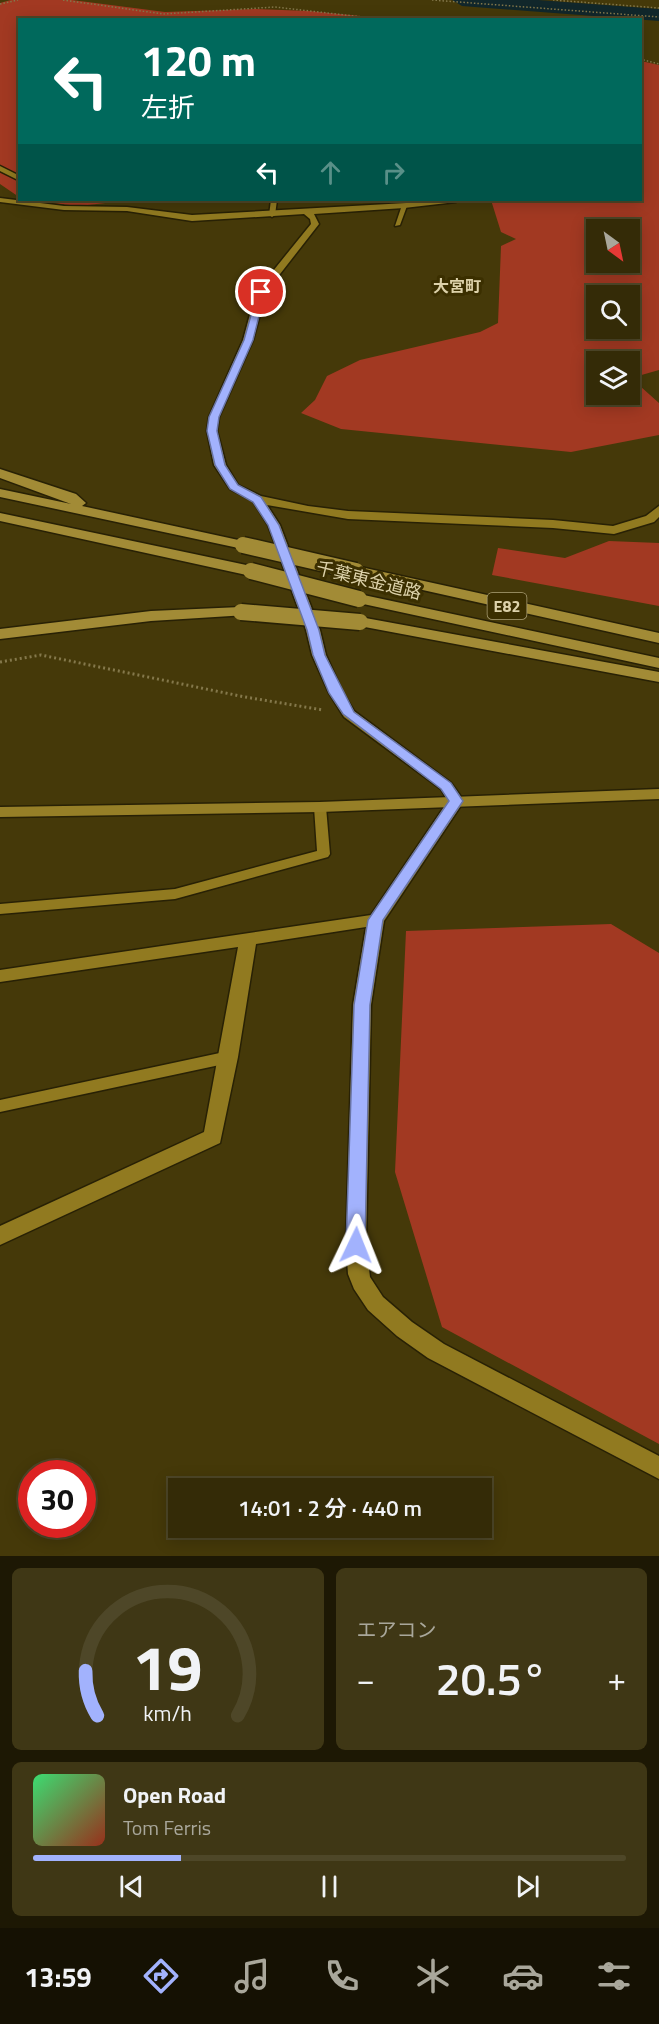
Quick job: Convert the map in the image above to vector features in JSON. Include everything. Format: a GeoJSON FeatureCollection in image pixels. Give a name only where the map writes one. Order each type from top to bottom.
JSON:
{"type":"FeatureCollection","features":[{"type":"Feature","properties":{"kind":"highway"},"geometry":{"type":"LineString","coordinates":[[0,472],[71,497],[90,512]]}},
{"type":"Feature","properties":{"kind":"highway","name":"千葉東金道路"},"geometry":{"type":"LineString","coordinates":[[0,494],[243,545],[659,638]]}},
{"type":"Feature","properties":{"kind":"highway","name":"千葉東金道路"},"geometry":{"type":"LineString","coordinates":[[0,517],[251,571],[359,599],[659,663]]}},
{"type":"Feature","properties":{"kind":"highway"},"geometry":{"type":"LineString","coordinates":[[0,634],[151,616],[241,612],[360,622],[659,676]]}},
{"type":"Feature","properties":{"kind":"street"},"geometry":{"type":"LineString","coordinates":[[0,168],[18,178]]}},
{"type":"Feature","properties":{"kind":"street"},"geometry":{"type":"LineString","coordinates":[[0,200],[64,208],[127,209],[179,218],[272,215],[447,201]]}},
{"type":"Feature","properties":{"kind":"street"},"geometry":{"type":"LineString","coordinates":[[60,201],[64,208]]}},
{"type":"Feature","properties":{"kind":"street"},"geometry":{"type":"LineString","coordinates":[[307,212],[314,218],[315,224],[261,292],[248,340],[214,417],[212,431],[220,465],[234,487],[257,499],[348,515],[552,524],[614,530],[650,519],[659,510]]}},
{"type":"Feature","properties":{"kind":"street"},"geometry":{"type":"LineString","coordinates":[[257,499],[274,525],[313,630],[319,655],[336,693],[349,714],[446,786],[456,801]]}},
{"type":"Feature","properties":{"kind":"street"},"geometry":{"type":"LineString","coordinates":[[0,812],[320,807],[659,794]]}},
{"type":"Feature","properties":{"kind":"street"},"geometry":{"type":"LineString","coordinates":[[456,801],[376,920],[362,1005],[356,1245],[360,1281],[381,1308],[403,1330],[436,1351],[659,1468]]}},
{"type":"Feature","properties":{"kind":"street"},"geometry":{"type":"LineString","coordinates":[[0,976],[376,920]]}},
{"type":"Feature","properties":{"kind":"street"},"geometry":{"type":"LineString","coordinates":[[0,1236],[213,1137],[248,940]]}},
{"type":"Feature","properties":{"kind":"lane"},"geometry":{"type":"LineString","coordinates":[[272,215],[274,201]]}},
{"type":"Feature","properties":{"kind":"lane"},"geometry":{"type":"LineString","coordinates":[[398,225],[404,206]]}},
{"type":"Feature","properties":{"kind":"lane"},"geometry":{"type":"LineString","coordinates":[[0,909],[175,894],[324,854],[320,807]]}},
{"type":"Feature","properties":{"kind":"lane"},"geometry":{"type":"LineString","coordinates":[[0,1106],[229,1057]]}},
{"type":"Feature","properties":{"kind":"path"},"geometry":{"type":"LineString","coordinates":[[0,4],[18,0]]}},
{"type":"Feature","properties":{"kind":"path"},"geometry":{"type":"LineString","coordinates":[[63,0],[163,14],[275,7],[365,18]]}},
{"type":"Feature","properties":{"kind":"path"},"geometry":{"type":"LineString","coordinates":[[432,0],[659,17]]}},
{"type":"Feature","properties":{"kind":"path"},"geometry":{"type":"LineString","coordinates":[[553,0],[659,8]]}},
{"type":"Feature","properties":{"kind":"path"},"geometry":{"type":"LineString","coordinates":[[642,60],[659,64]]}},
{"type":"Feature","properties":{"kind":"path"},"geometry":{"type":"LineString","coordinates":[[0,662],[41,655],[234,695],[349,714]]}},
{"type":"Feature","properties":{"kind":"shaded area"},"geometry":{"type":"Polygon","coordinates":[[[11,0],[72,0],[165,12],[255,9],[309,11],[381,18],[18,18],[18,196],[0,184],[0,3],[11,0]]]}},
{"type":"Feature","properties":{"kind":"shaded area"},"geometry":{"type":"Polygon","coordinates":[[[642,61],[659,65],[659,370],[640,375],[640,351],[586,351],[586,405],[640,405],[640,386],[659,403],[659,435],[571,452],[341,429],[301,413],[315,400],[327,376],[360,360],[480,332],[498,323],[501,246],[516,239],[501,232],[491,201],[642,201],[642,61]]]}},
{"type":"Feature","properties":{"kind":"shaded area"},"geometry":{"type":"Polygon","coordinates":[[[36,201],[123,201],[79,206],[36,201]]]}},
{"type":"Feature","properties":{"kind":"shaded area"},"geometry":{"type":"Polygon","coordinates":[[[609,541],[659,543],[659,606],[492,575],[498,548],[565,558],[609,541]]]}},
{"type":"Feature","properties":{"kind":"shaded area"},"geometry":{"type":"Polygon","coordinates":[[[611,924],[659,953],[659,1444],[442,1327],[395,1172],[406,931],[611,924]]]}},
{"type":"Feature","properties":{"kind":"waterway"},"geometry":{"type":"LineString","coordinates":[[462,0],[659,15]]}},
{"type":"Feature","properties":{"kind":"district","name":"大宮町"},"geometry":{"type":"Point","coordinates":[457,286]}},
{"type":"Feature","properties":{"kind":"route"},"geometry":{"type":"LineString","coordinates":[[261,292],[248,340],[214,417],[212,431],[220,465],[234,487],[257,499],[274,525],[313,630],[319,655],[336,693],[349,714],[446,786],[456,801],[376,920],[362,1005],[356,1245]]}}]}
